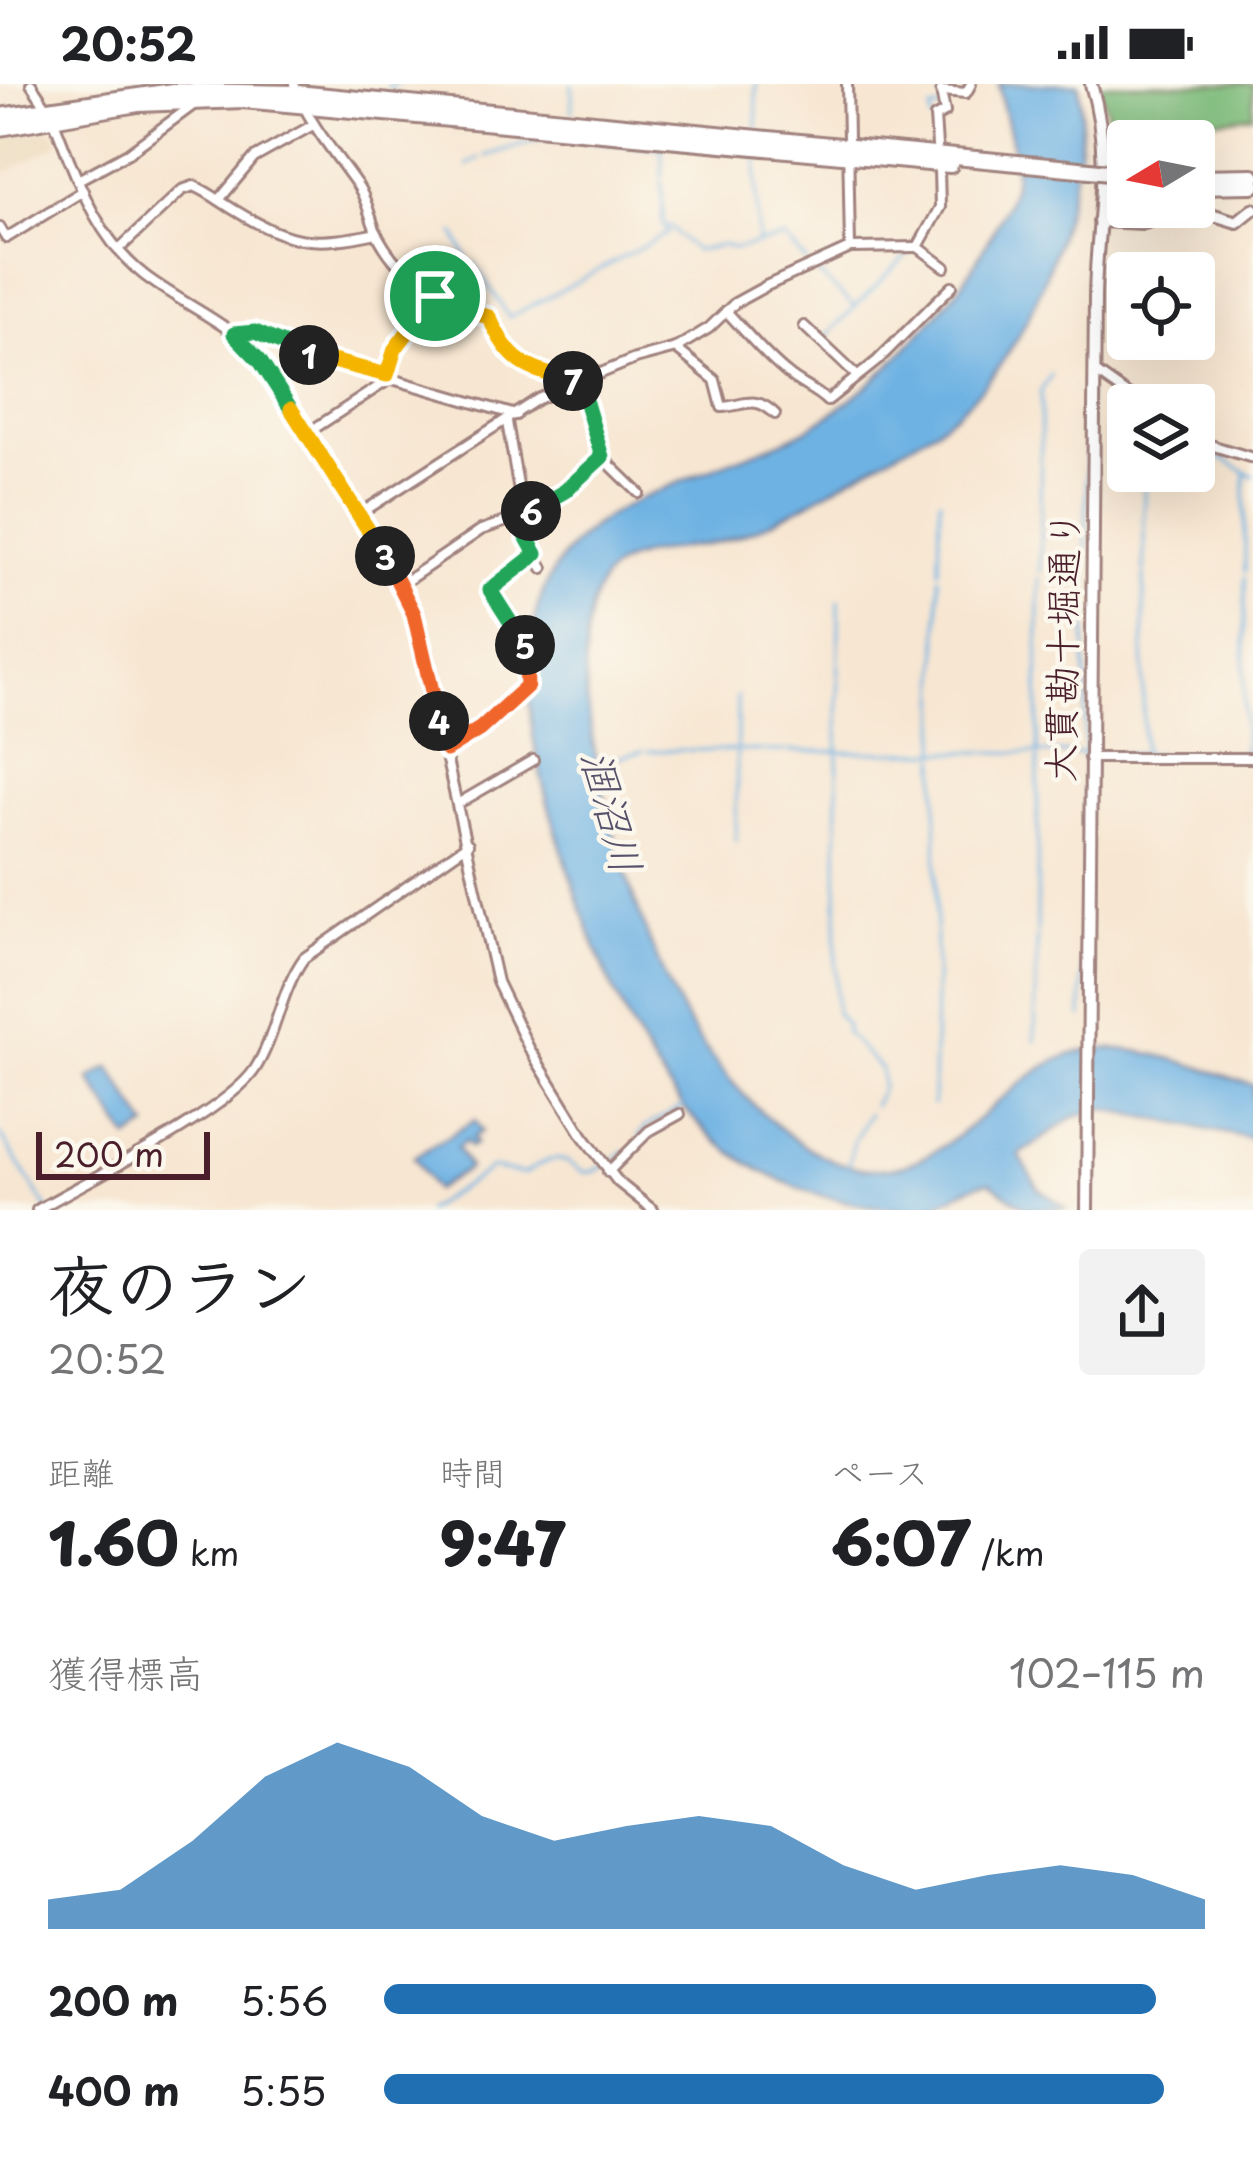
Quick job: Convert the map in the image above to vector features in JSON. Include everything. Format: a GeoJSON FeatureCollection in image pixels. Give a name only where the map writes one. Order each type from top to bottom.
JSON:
{"type":"FeatureCollection","features":[{"type":"Feature","properties":{"kind":"highway"},"geometry":{"type":"LineString","coordinates":[[0,128],[50,113],[172,91],[298,93],[830,144],[848,151]]}},
{"type":"Feature","properties":{"kind":"highway"},"geometry":{"type":"LineString","coordinates":[[0,116],[298,93],[1107,176]]}},
{"type":"Feature","properties":{"kind":"highway"},"geometry":{"type":"LineString","coordinates":[[1215,177],[1253,179]]}},
{"type":"Feature","properties":{"kind":"highway"},"geometry":{"type":"LineString","coordinates":[[1215,184],[1253,179]]}},
{"type":"Feature","properties":{"kind":"main road","name":"大貫勘十堀通り"},"geometry":{"type":"LineString","coordinates":[[1087,1210],[1094,371],[1105,142],[1090,84]]}},
{"type":"Feature","properties":{"kind":"main road"},"geometry":{"type":"LineString","coordinates":[[1099,220],[1143,223],[1191,208],[1238,222],[1253,209]]}},
{"type":"Feature","properties":{"kind":"street"},"geometry":{"type":"LineString","coordinates":[[31,84],[50,113],[83,191],[118,250],[143,274],[234,334],[260,361],[402,584],[414,614],[459,803],[492,964],[512,1016],[608,1172],[653,1210]]}},
{"type":"Feature","properties":{"kind":"street"},"geometry":{"type":"LineString","coordinates":[[847,84],[850,248]]}},
{"type":"Feature","properties":{"kind":"street"},"geometry":{"type":"LineString","coordinates":[[937,146],[935,117],[945,112],[941,87],[966,93],[971,84]]}},
{"type":"Feature","properties":{"kind":"street"},"geometry":{"type":"LineString","coordinates":[[298,93],[313,125],[366,199],[376,233],[405,272],[435,296],[489,317],[503,349],[521,363],[580,383]]}},
{"type":"Feature","properties":{"kind":"street"},"geometry":{"type":"LineString","coordinates":[[78,180],[128,153],[198,100]]}},
{"type":"Feature","properties":{"kind":"street"},"geometry":{"type":"LineString","coordinates":[[219,200],[254,158],[313,125]]}},
{"type":"Feature","properties":{"kind":"street"},"geometry":{"type":"LineString","coordinates":[[919,247],[940,207],[939,170]]}},
{"type":"Feature","properties":{"kind":"street"},"geometry":{"type":"LineString","coordinates":[[118,250],[182,190],[198,187],[255,221],[310,242],[323,244],[376,233]]}},
{"type":"Feature","properties":{"kind":"street"},"geometry":{"type":"LineString","coordinates":[[0,228],[6,238],[83,191]]}},
{"type":"Feature","properties":{"kind":"street"},"geometry":{"type":"LineString","coordinates":[[358,514],[538,399],[635,359],[675,348],[766,286],[850,248],[919,247],[945,267]]}},
{"type":"Feature","properties":{"kind":"street"},"geometry":{"type":"LineString","coordinates":[[726,311],[778,366],[815,388],[827,401],[952,286]]}},
{"type":"Feature","properties":{"kind":"street"},"geometry":{"type":"LineString","coordinates":[[306,434],[390,376],[395,349],[435,296]]}},
{"type":"Feature","properties":{"kind":"street"},"geometry":{"type":"LineString","coordinates":[[804,326],[857,376]]}},
{"type":"Feature","properties":{"kind":"street"},"geometry":{"type":"LineString","coordinates":[[234,334],[255,332],[306,354],[516,415]]}},
{"type":"Feature","properties":{"kind":"street"},"geometry":{"type":"LineString","coordinates":[[675,348],[715,380],[722,407],[747,400],[764,404],[775,414]]}},
{"type":"Feature","properties":{"kind":"street"},"geometry":{"type":"LineString","coordinates":[[1094,371],[1112,384]]}},
{"type":"Feature","properties":{"kind":"street"},"geometry":{"type":"LineString","coordinates":[[580,383],[602,457],[639,493]]}},
{"type":"Feature","properties":{"kind":"street"},"geometry":{"type":"LineString","coordinates":[[507,422],[527,538],[543,568]]}},
{"type":"Feature","properties":{"kind":"street"},"geometry":{"type":"LineString","coordinates":[[1215,446],[1253,458]]}},
{"type":"Feature","properties":{"kind":"street"},"geometry":{"type":"LineString","coordinates":[[402,584],[481,530],[522,516],[565,491],[602,457]]}},
{"type":"Feature","properties":{"kind":"street"},"geometry":{"type":"LineString","coordinates":[[446,750],[480,729],[527,686],[524,640],[490,590],[536,554]]}},
{"type":"Feature","properties":{"kind":"street"},"geometry":{"type":"LineString","coordinates":[[1089,758],[1253,758]]}},
{"type":"Feature","properties":{"kind":"street"},"geometry":{"type":"LineString","coordinates":[[459,803],[533,760]]}},
{"type":"Feature","properties":{"kind":"street"},"geometry":{"type":"LineString","coordinates":[[37,1210],[232,1094],[263,1054],[304,958],[468,844]]}},
{"type":"Feature","properties":{"kind":"street"},"geometry":{"type":"LineString","coordinates":[[608,1172],[649,1131],[680,1114]]}},
{"type":"Feature","properties":{"kind":"shaded area"},"geometry":{"type":"Polygon","coordinates":[[[43,128],[54,133],[58,144],[6,173],[0,163],[0,136],[43,128]]]}},
{"type":"Feature","properties":{"kind":"green space"},"geometry":{"type":"Polygon","coordinates":[[[1099,84],[1253,84],[1253,115],[1215,120],[1196,115],[1178,120],[1108,120],[1099,84]]]}},
{"type":"Feature","properties":{"kind":"water"},"geometry":{"type":"Polygon","coordinates":[[[999,84],[1079,84],[1081,117],[1073,182],[1057,241],[1026,321],[997,370],[933,430],[791,512],[726,540],[643,555],[613,569],[603,580],[588,619],[585,672],[605,799],[623,864],[665,977],[684,1016],[715,1061],[755,1106],[801,1144],[850,1166],[886,1169],[919,1160],[1034,1074],[1064,1057],[1097,1049],[1155,1055],[1253,1085],[1253,1139],[1102,1108],[1073,1117],[1019,1155],[1038,1188],[1066,1208],[1029,1210],[989,1182],[923,1209],[889,1208],[823,1196],[762,1171],[710,1135],[664,1080],[624,1013],[567,865],[535,749],[528,666],[533,626],[545,588],[565,554],[595,525],[636,501],[785,440],[831,414],[888,367],[955,293],[991,234],[1013,184],[1013,150],[999,84]]]}},
{"type":"Feature","properties":{"kind":"water"},"geometry":{"type":"Polygon","coordinates":[[[110,1067],[148,1127],[129,1139],[90,1079],[110,1067]]]}},
{"type":"Feature","properties":{"kind":"water"},"geometry":{"type":"Polygon","coordinates":[[[475,1120],[482,1131],[473,1137],[476,1143],[470,1147],[466,1141],[457,1147],[469,1168],[435,1190],[414,1157],[475,1120]]]}},
{"type":"Feature","properties":{"kind":"waterway"},"geometry":{"type":"LineString","coordinates":[[389,84],[389,88],[397,84]]}},
{"type":"Feature","properties":{"kind":"waterway"},"geometry":{"type":"LineString","coordinates":[[572,84],[572,111]]}},
{"type":"Feature","properties":{"kind":"waterway"},"geometry":{"type":"LineString","coordinates":[[756,84],[757,128]]}},
{"type":"Feature","properties":{"kind":"waterway"},"geometry":{"type":"LineString","coordinates":[[936,84],[939,94]]}},
{"type":"Feature","properties":{"kind":"waterway"},"geometry":{"type":"LineString","coordinates":[[932,120],[931,110],[941,109]]}},
{"type":"Feature","properties":{"kind":"waterway"},"geometry":{"type":"LineString","coordinates":[[485,156],[546,137],[570,139]]}},
{"type":"Feature","properties":{"kind":"waterway"},"geometry":{"type":"LineString","coordinates":[[571,139],[662,148],[662,177]]}},
{"type":"Feature","properties":{"kind":"waterway"},"geometry":{"type":"LineString","coordinates":[[467,165],[479,158]]}},
{"type":"Feature","properties":{"kind":"waterway"},"geometry":{"type":"LineString","coordinates":[[757,158],[758,244]]}},
{"type":"Feature","properties":{"kind":"waterway"},"geometry":{"type":"LineString","coordinates":[[580,280],[668,233],[663,224],[662,182]]}},
{"type":"Feature","properties":{"kind":"waterway"},"geometry":{"type":"LineString","coordinates":[[668,225],[695,251],[785,238],[807,263]]}},
{"type":"Feature","properties":{"kind":"waterway"},"geometry":{"type":"LineString","coordinates":[[455,233],[469,263],[481,274]]}},
{"type":"Feature","properties":{"kind":"waterway"},"geometry":{"type":"LineString","coordinates":[[825,337],[911,251]]}},
{"type":"Feature","properties":{"kind":"waterway"},"geometry":{"type":"LineString","coordinates":[[814,270],[855,307]]}},
{"type":"Feature","properties":{"kind":"waterway"},"geometry":{"type":"LineString","coordinates":[[483,277],[509,317],[577,282]]}},
{"type":"Feature","properties":{"kind":"waterway"},"geometry":{"type":"LineString","coordinates":[[1040,572],[1041,391],[1051,375]]}},
{"type":"Feature","properties":{"kind":"waterway"},"geometry":{"type":"LineString","coordinates":[[1086,572],[1087,391]]}},
{"type":"Feature","properties":{"kind":"waterway"},"geometry":{"type":"LineString","coordinates":[[1215,457],[1253,476]]}},
{"type":"Feature","properties":{"kind":"waterway"},"geometry":{"type":"LineString","coordinates":[[1245,472],[1245,572]]}},
{"type":"Feature","properties":{"kind":"waterway"},"geometry":{"type":"LineString","coordinates":[[1144,492],[1144,572]]}},
{"type":"Feature","properties":{"kind":"waterway"},"geometry":{"type":"LineString","coordinates":[[939,570],[940,499]]}},
{"type":"Feature","properties":{"kind":"waterway"},"geometry":{"type":"LineString","coordinates":[[1143,754],[1144,576]]}},
{"type":"Feature","properties":{"kind":"waterway"},"geometry":{"type":"LineString","coordinates":[[938,753],[939,577]]}},
{"type":"Feature","properties":{"kind":"waterway"},"geometry":{"type":"LineString","coordinates":[[1038,755],[1039,578]]}},
{"type":"Feature","properties":{"kind":"waterway"},"geometry":{"type":"LineString","coordinates":[[1085,756],[1086,578]]}},
{"type":"Feature","properties":{"kind":"waterway"},"geometry":{"type":"LineString","coordinates":[[1244,754],[1245,578]]}},
{"type":"Feature","properties":{"kind":"waterway"},"geometry":{"type":"LineString","coordinates":[[838,752],[839,600]]}},
{"type":"Feature","properties":{"kind":"waterway"},"geometry":{"type":"LineString","coordinates":[[737,696],[737,749]]}},
{"type":"Feature","properties":{"kind":"waterway"},"geometry":{"type":"LineString","coordinates":[[648,751],[683,750]]}},
{"type":"Feature","properties":{"kind":"waterway"},"geometry":{"type":"LineString","coordinates":[[687,750],[785,751]]}},
{"type":"Feature","properties":{"kind":"waterway","name":"涸沼川"},"geometry":{"type":"LineString","coordinates":[[596,762],[643,751]]}},
{"type":"Feature","properties":{"kind":"waterway"},"geometry":{"type":"LineString","coordinates":[[789,751],[886,752]]}},
{"type":"Feature","properties":{"kind":"waterway"},"geometry":{"type":"LineString","coordinates":[[889,752],[986,752]]}},
{"type":"Feature","properties":{"kind":"waterway"},"geometry":{"type":"LineString","coordinates":[[989,752],[1085,754]]}},
{"type":"Feature","properties":{"kind":"waterway"},"geometry":{"type":"LineString","coordinates":[[736,841],[737,754]]}},
{"type":"Feature","properties":{"kind":"waterway"},"geometry":{"type":"LineString","coordinates":[[1115,754],[1159,754]]}},
{"type":"Feature","properties":{"kind":"waterway"},"geometry":{"type":"LineString","coordinates":[[1231,754],[1253,754]]}},
{"type":"Feature","properties":{"kind":"waterway"},"geometry":{"type":"LineString","coordinates":[[837,929],[838,755]]}},
{"type":"Feature","properties":{"kind":"waterway"},"geometry":{"type":"LineString","coordinates":[[936,930],[937,757]]}},
{"type":"Feature","properties":{"kind":"waterway"},"geometry":{"type":"LineString","coordinates":[[1037,932],[1038,759]]}},
{"type":"Feature","properties":{"kind":"waterway"},"geometry":{"type":"LineString","coordinates":[[1084,932],[1085,759]]}},
{"type":"Feature","properties":{"kind":"waterway"},"geometry":{"type":"LineString","coordinates":[[836,932],[836,1013],[847,1027],[845,1032],[881,1069],[882,1088],[873,1106]]}},
{"type":"Feature","properties":{"kind":"waterway"},"geometry":{"type":"LineString","coordinates":[[933,1105],[936,934]]}},
{"type":"Feature","properties":{"kind":"waterway"},"geometry":{"type":"LineString","coordinates":[[1035,1041],[1037,937]]}},
{"type":"Feature","properties":{"kind":"waterway"},"geometry":{"type":"LineString","coordinates":[[1082,1017],[1083,939]]}},
{"type":"Feature","properties":{"kind":"waterway"},"geometry":{"type":"LineString","coordinates":[[639,1136],[685,1105]]}},
{"type":"Feature","properties":{"kind":"waterway"},"geometry":{"type":"LineString","coordinates":[[848,1166],[868,1114]]}},
{"type":"Feature","properties":{"kind":"waterway"},"geometry":{"type":"LineString","coordinates":[[0,1134],[48,1210]]}},
{"type":"Feature","properties":{"kind":"waterway"},"geometry":{"type":"LineString","coordinates":[[426,1210],[492,1168],[523,1174],[547,1161],[562,1160],[595,1171],[624,1151]]}},
{"type":"Feature","properties":{"kind":"route"},"geometry":{"type":"LineString","coordinates":[[435,296],[489,317],[503,349],[521,363],[580,383],[602,457],[565,491],[522,516],[536,554],[490,590],[524,640],[527,686],[480,729],[446,750],[414,614],[402,584],[260,361],[234,334],[255,332],[306,354],[387,375],[395,349],[435,296]]}}]}
